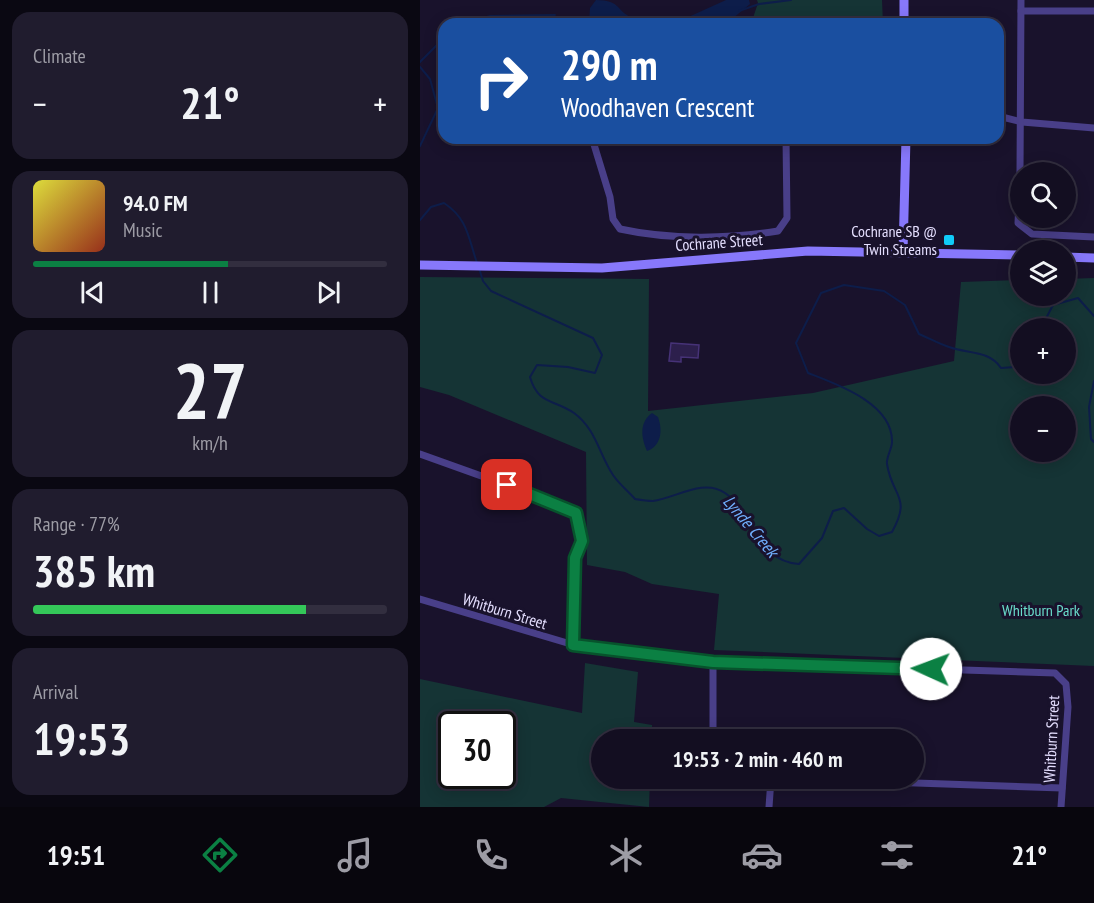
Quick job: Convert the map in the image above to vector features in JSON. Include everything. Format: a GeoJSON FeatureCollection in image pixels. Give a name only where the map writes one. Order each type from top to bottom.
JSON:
{"type":"FeatureCollection","features":[{"type":"Feature","properties":{"kind":"street"},"geometry":{"type":"LineString","coordinates":[[904,0],[904,18]]}},
{"type":"Feature","properties":{"kind":"street"},"geometry":{"type":"LineString","coordinates":[[1020,162],[1021,0]]}},
{"type":"Feature","properties":{"kind":"street"},"geometry":{"type":"LineString","coordinates":[[1021,11],[1094,11]]}},
{"type":"Feature","properties":{"kind":"street"},"geometry":{"type":"LineString","coordinates":[[1004,118],[1022,122],[1094,128]]}},
{"type":"Feature","properties":{"kind":"street"},"geometry":{"type":"LineString","coordinates":[[594,144],[610,197],[613,219],[620,229],[717,236],[748,236],[778,231],[787,218],[786,144]]}},
{"type":"Feature","properties":{"kind":"street"},"geometry":{"type":"LineString","coordinates":[[903,252],[906,144]]}},
{"type":"Feature","properties":{"kind":"street"},"geometry":{"type":"LineString","coordinates":[[1024,228],[1032,234],[1094,237]]}},
{"type":"Feature","properties":{"kind":"street","name":"Cochrane Street"},"geometry":{"type":"LineString","coordinates":[[420,264],[602,268],[808,251],[1010,255]]}},
{"type":"Feature","properties":{"kind":"street"},"geometry":{"type":"LineString","coordinates":[[1076,257],[1094,258]]}},
{"type":"Feature","properties":{"kind":"street"},"geometry":{"type":"LineString","coordinates":[[420,454],[551,501],[576,513],[582,541],[575,558],[573,645]]}},
{"type":"Feature","properties":{"kind":"street","name":"Whitburn Street"},"geometry":{"type":"LineString","coordinates":[[420,599],[573,645],[713,662],[1055,673],[1066,684],[1068,707],[1061,807]]}},
{"type":"Feature","properties":{"kind":"street"},"geometry":{"type":"LineString","coordinates":[[713,662],[713,729]]}},
{"type":"Feature","properties":{"kind":"street"},"geometry":{"type":"LineString","coordinates":[[924,784],[1062,788]]}},
{"type":"Feature","properties":{"kind":"street"},"geometry":{"type":"LineString","coordinates":[[769,807],[770,789]]}},
{"type":"Feature","properties":{"kind":"green space"},"geometry":{"type":"Polygon","coordinates":[[[757,0],[882,0],[883,18],[753,18],[757,0]]]}},
{"type":"Feature","properties":{"kind":"green space","name":"Whitburn Park"},"geometry":{"type":"Polygon","coordinates":[[[420,277],[649,279],[648,411],[813,393],[954,361],[961,282],[1010,280],[1010,306],[1076,306],[1076,279],[1094,278],[1094,666],[714,650],[719,594],[652,584],[625,572],[587,565],[586,452],[449,395],[420,387],[420,277]]]}},
{"type":"Feature","properties":{"kind":"green space"},"geometry":{"type":"Polygon","coordinates":[[[585,663],[638,672],[634,722],[652,725],[652,729],[591,729],[591,789],[650,789],[649,807],[561,798],[544,807],[420,807],[420,679],[582,713],[585,663]]]}},
{"type":"Feature","properties":{"kind":"water"},"geometry":{"type":"Polygon","coordinates":[[[596,0],[610,2],[634,18],[589,18],[590,8],[596,0]]]}},
{"type":"Feature","properties":{"kind":"water"},"geometry":{"type":"Polygon","coordinates":[[[726,0],[749,0],[750,4],[733,18],[686,18],[726,0]]]}},
{"type":"Feature","properties":{"kind":"water"},"geometry":{"type":"Polygon","coordinates":[[[652,413],[658,417],[660,437],[655,446],[647,451],[642,430],[645,421],[652,413]]]}},
{"type":"Feature","properties":{"kind":"building"},"geometry":{"type":"Polygon","coordinates":[[[671,343],[699,345],[698,358],[681,357],[681,362],[669,361],[671,343]]]}},
{"type":"Feature","properties":{"kind":"waterway"},"geometry":{"type":"LineString","coordinates":[[739,11],[759,4],[791,0]]}},
{"type":"Feature","properties":{"kind":"waterway"},"geometry":{"type":"LineString","coordinates":[[484,18],[555,15]]}},
{"type":"Feature","properties":{"kind":"waterway"},"geometry":{"type":"LineString","coordinates":[[420,62],[438,44]]}},
{"type":"Feature","properties":{"kind":"waterway","name":"Lynde Creek"},"geometry":{"type":"LineString","coordinates":[[420,67],[430,79],[438,108],[420,146]]}},
{"type":"Feature","properties":{"kind":"waterway","name":"Lynde Creek"},"geometry":{"type":"LineString","coordinates":[[420,220],[431,207],[444,203],[452,209],[463,222],[477,263]]}},
{"type":"Feature","properties":{"kind":"waterway","name":"Lynde Creek"},"geometry":{"type":"LineString","coordinates":[[479,268],[483,281],[491,291],[593,338],[602,355],[595,373],[568,367],[537,365],[530,377],[533,386],[542,397],[567,409],[581,419],[592,434],[613,475],[635,499],[653,501],[699,488],[717,489],[735,502],[765,546],[774,555],[785,561],[799,564],[822,538],[833,511],[844,508],[867,529],[879,536],[892,532],[898,520],[901,503],[889,475],[887,459],[892,442],[890,428],[883,416],[861,397],[808,373],[796,343],[821,293],[844,285],[884,291],[905,305],[919,334],[949,347],[984,355],[1001,368],[1010,367]]}},
{"type":"Feature","properties":{"kind":"waterway","name":"Lynde Creek"},"geometry":{"type":"LineString","coordinates":[[1046,318],[1053,305],[1078,298],[1094,316]]}},
{"type":"Feature","properties":{"kind":"waterway","name":"Lynde Creek"},"geometry":{"type":"LineString","coordinates":[[1094,381],[1089,407],[1091,439],[1094,442]]}},
{"type":"Feature","properties":{"kind":"place","name":"Cochrane SB @ Twin Streams"},"geometry":{"type":"Point","coordinates":[949,240]}},
{"type":"Feature","properties":{"kind":"route"},"geometry":{"type":"LineString","coordinates":[[507,485],[576,513],[582,541],[575,558],[573,645],[713,662],[931,669]]}}]}
